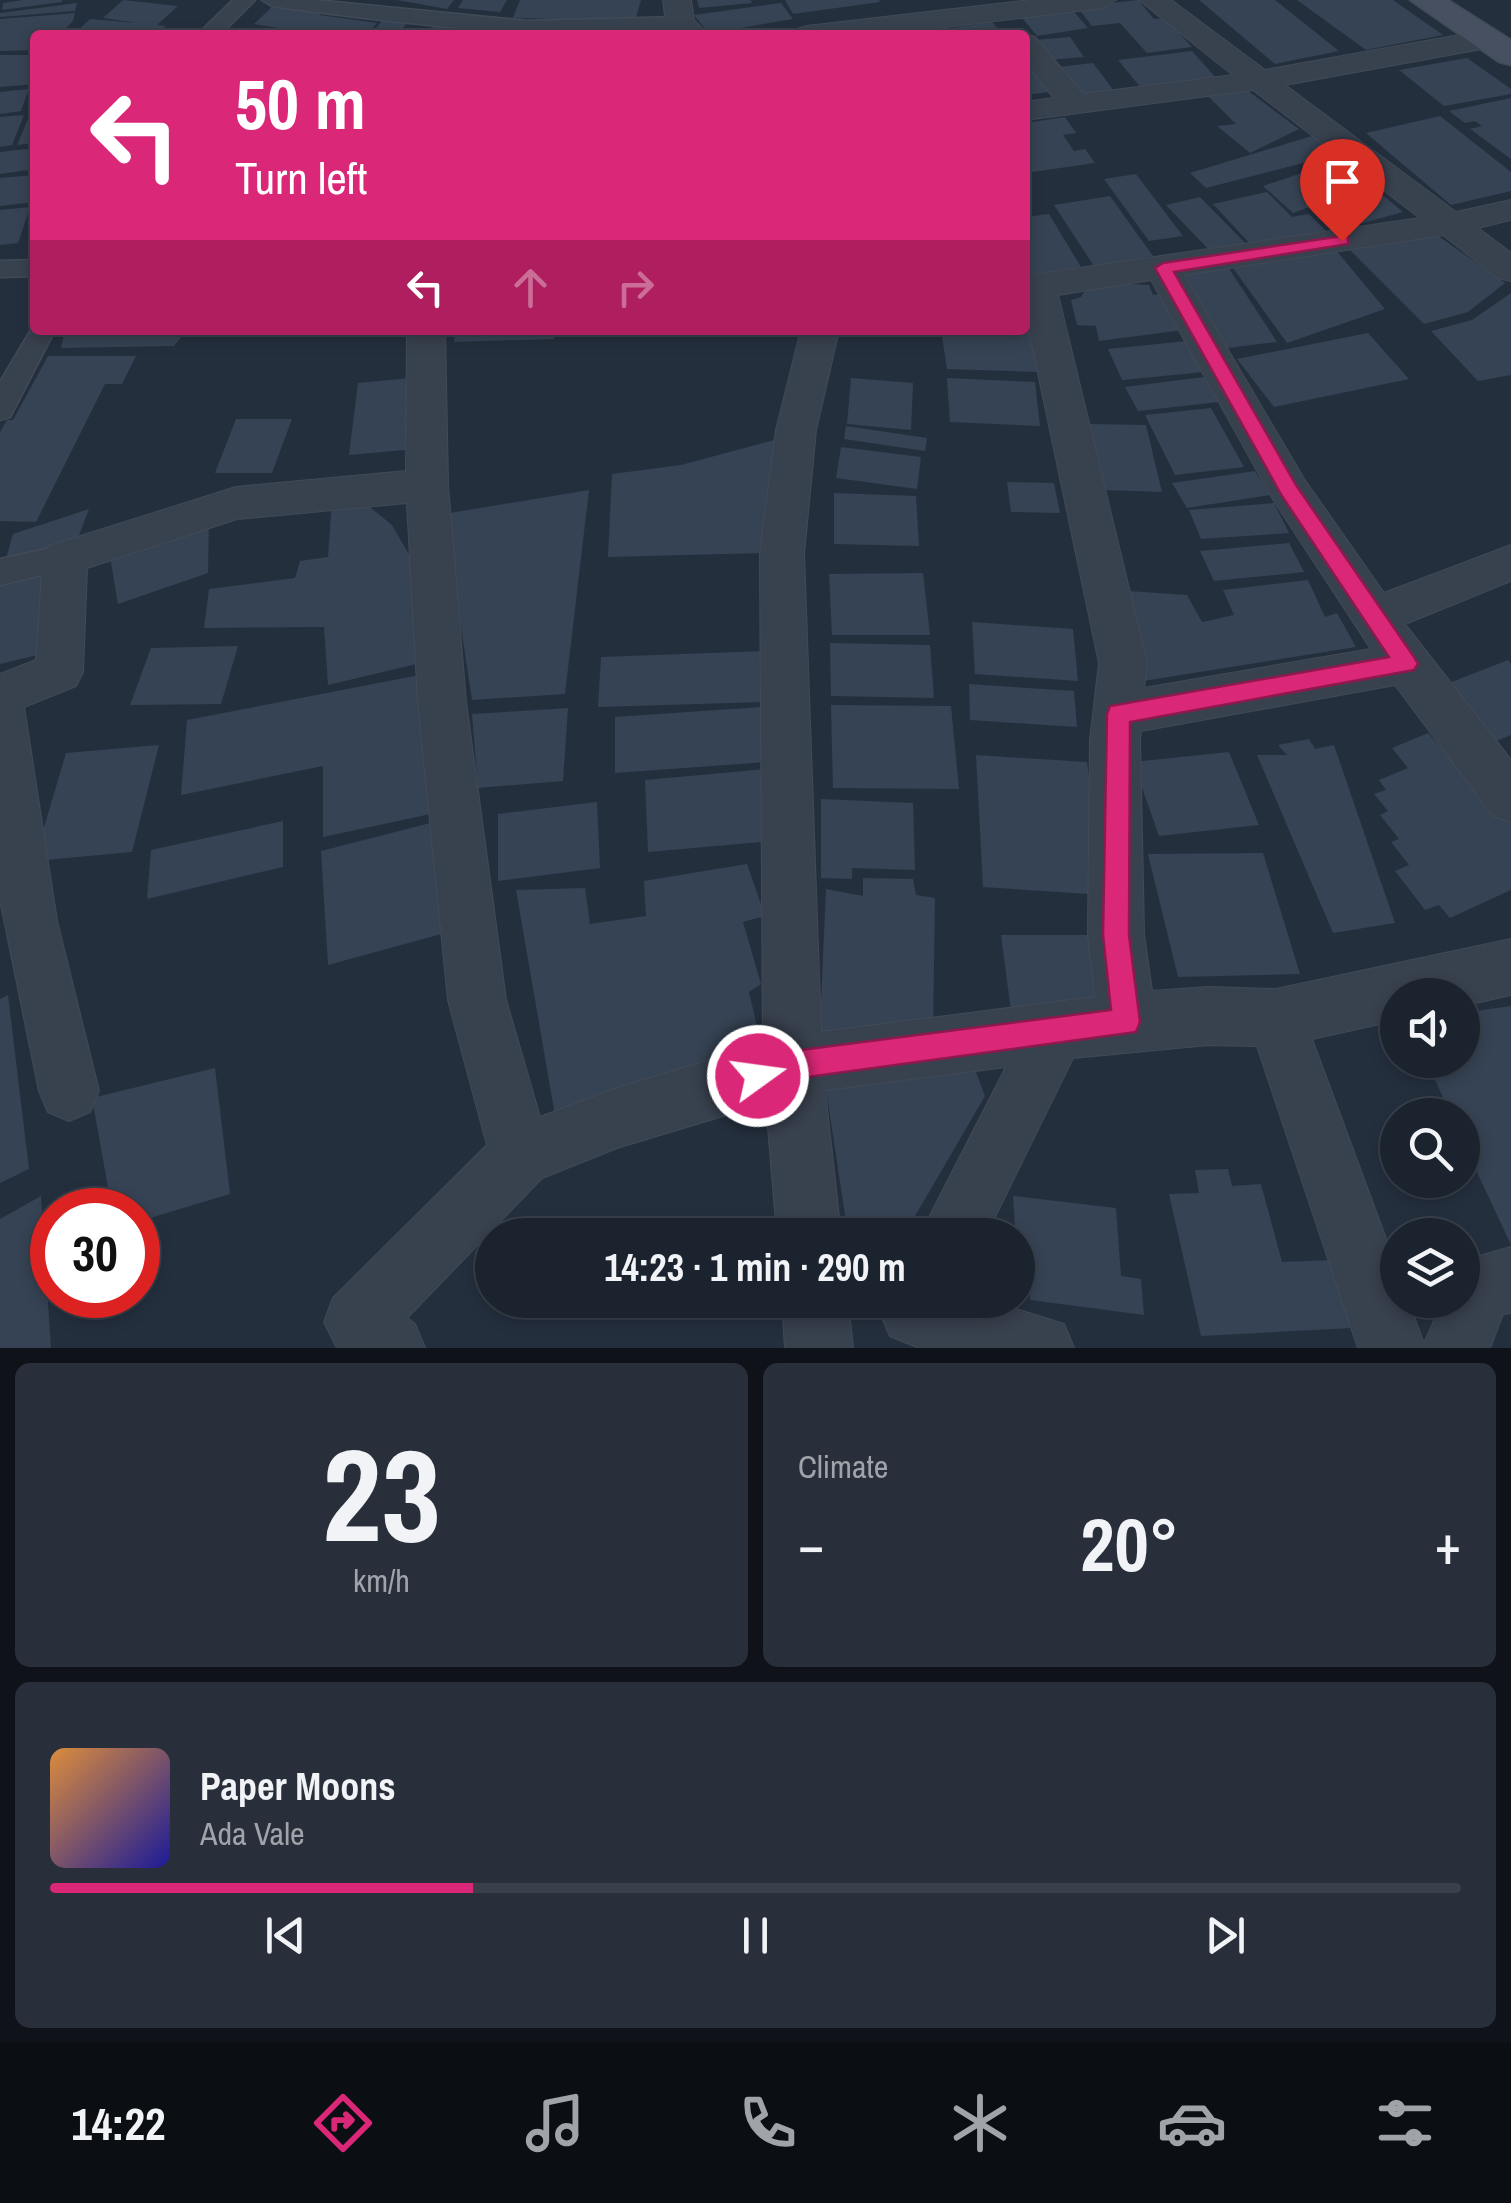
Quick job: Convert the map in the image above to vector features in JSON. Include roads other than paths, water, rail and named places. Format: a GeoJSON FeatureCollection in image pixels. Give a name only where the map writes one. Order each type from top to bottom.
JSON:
{"type":"FeatureCollection","features":[{"type":"Feature","properties":{"kind":"main road"},"geometry":{"type":"LineString","coordinates":[[1426,0],[1499,47]]}},
{"type":"Feature","properties":{"kind":"street"},"geometry":{"type":"LineString","coordinates":[[213,30],[245,0]]}},
{"type":"Feature","properties":{"kind":"street"},"geometry":{"type":"LineString","coordinates":[[272,0],[441,22],[510,26],[618,29],[684,19]]}},
{"type":"Feature","properties":{"kind":"street"},"geometry":{"type":"LineString","coordinates":[[858,30],[1003,16],[1102,0]]}},
{"type":"Feature","properties":{"kind":"street"},"geometry":{"type":"LineString","coordinates":[[1152,0],[1511,270]]}},
{"type":"Feature","properties":{"kind":"street"},"geometry":{"type":"LineString","coordinates":[[1030,111],[1499,47]]}},
{"type":"Feature","properties":{"kind":"street"},"geometry":{"type":"LineString","coordinates":[[1030,49],[1076,106]]}},
{"type":"Feature","properties":{"kind":"street"},"geometry":{"type":"LineString","coordinates":[[1126,1022],[1116,935],[1118,714],[1123,663],[1031,288],[1449,224],[1511,210]]}},
{"type":"Feature","properties":{"kind":"street"},"geometry":{"type":"LineString","coordinates":[[0,269],[30,268]]}},
{"type":"Feature","properties":{"kind":"street"},"geometry":{"type":"LineString","coordinates":[[1163,268],[1289,490],[1406,664],[1511,799]]}},
{"type":"Feature","properties":{"kind":"street"},"geometry":{"type":"LineString","coordinates":[[0,410],[38,335]]}},
{"type":"Feature","properties":{"kind":"street"},"geometry":{"type":"LineString","coordinates":[[426,335],[427,484],[442,702],[477,1000],[521,1155]]}},
{"type":"Feature","properties":{"kind":"street"},"geometry":{"type":"LineString","coordinates":[[807,1218],[793,1065],[782,554],[796,430],[819,335]]}},
{"type":"Feature","properties":{"kind":"street"},"geometry":{"type":"LineString","coordinates":[[0,572],[65,558],[236,502],[427,484]]}},
{"type":"Feature","properties":{"kind":"street"},"geometry":{"type":"LineString","coordinates":[[0,695],[59,672],[65,558]]}},
{"type":"Feature","properties":{"kind":"street"},"geometry":{"type":"LineString","coordinates":[[1374,617],[1511,562]]}},
{"type":"Feature","properties":{"kind":"street"},"geometry":{"type":"LineString","coordinates":[[1118,714],[1406,664]]}},
{"type":"Feature","properties":{"kind":"street"},"geometry":{"type":"LineString","coordinates":[[0,706],[30,922],[70,1091]]}},
{"type":"Feature","properties":{"kind":"street"},"geometry":{"type":"LineString","coordinates":[[391,1348],[357,1322],[521,1155],[617,1118],[793,1065],[1126,1022],[1208,1016],[1276,1018],[1511,967]]}},
{"type":"Feature","properties":{"kind":"street"},"geometry":{"type":"LineString","coordinates":[[1276,1018],[1392,1348]]}},
{"type":"Feature","properties":{"kind":"street"},"geometry":{"type":"LineString","coordinates":[[961,1218],[1056,1031]]}},
{"type":"Feature","properties":{"kind":"street"},"geometry":{"type":"LineString","coordinates":[[1456,1348],[1482,1286],[1511,1280]]}},
{"type":"Feature","properties":{"kind":"street"},"geometry":{"type":"LineString","coordinates":[[816,1318],[819,1348]]}},
{"type":"Feature","properties":{"kind":"street"},"geometry":{"type":"LineString","coordinates":[[910,1320],[1040,1348]]}}]}
